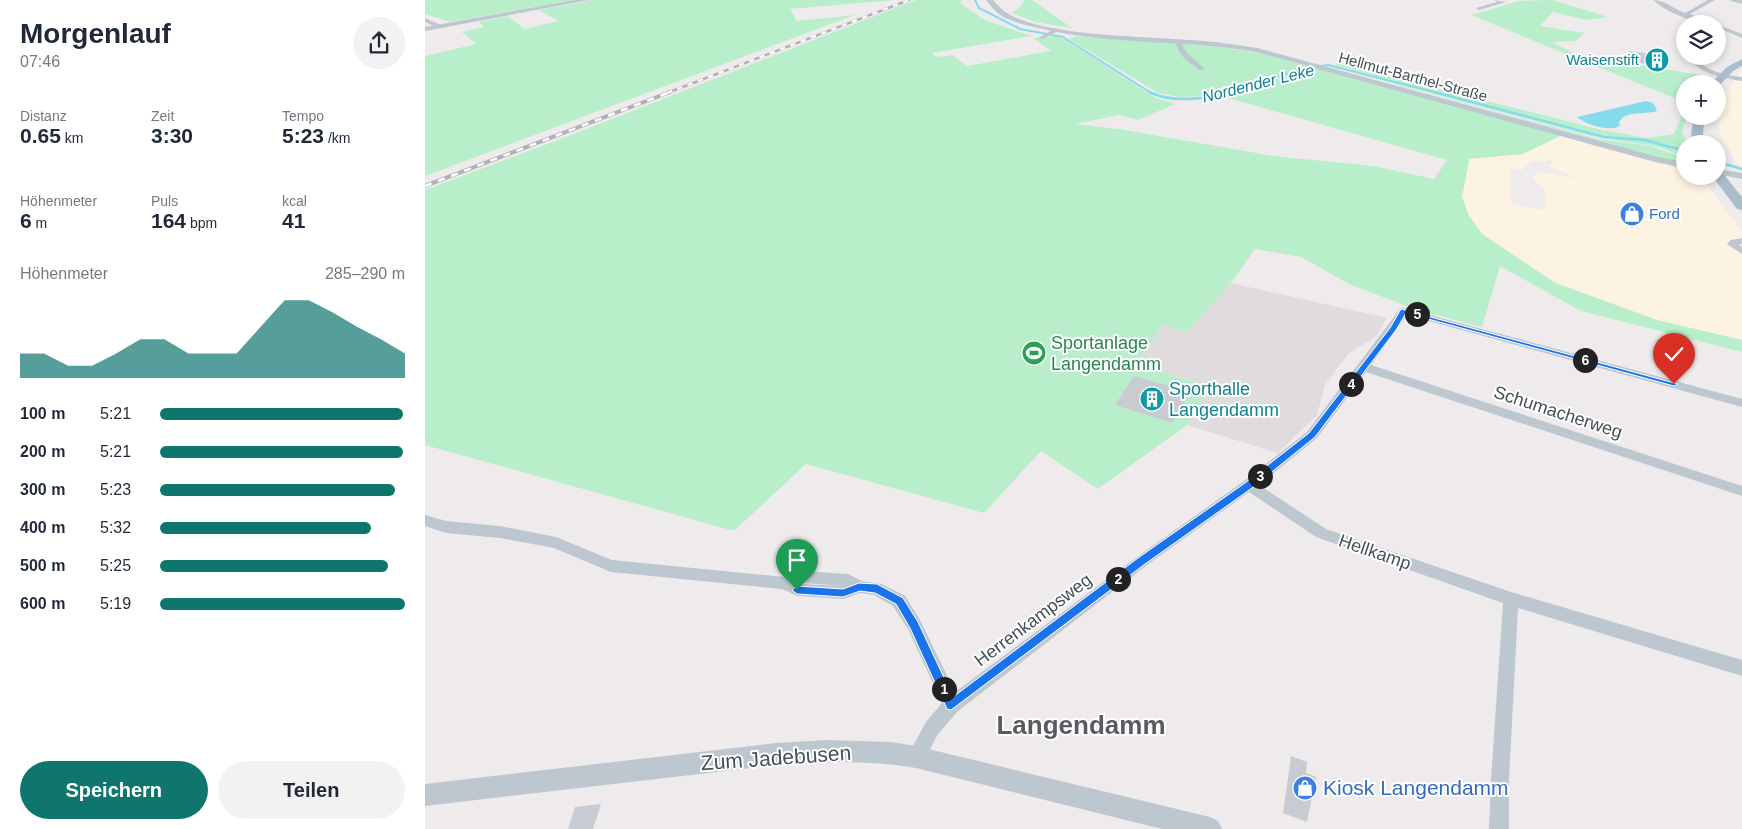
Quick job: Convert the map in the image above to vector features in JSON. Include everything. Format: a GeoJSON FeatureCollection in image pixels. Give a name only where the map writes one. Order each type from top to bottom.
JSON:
{"type":"FeatureCollection","features":[{"type":"Feature","properties":{"kind":"main road"},"geometry":{"type":"LineString","coordinates":[[1724,74],[1742,62]]}},
{"type":"Feature","properties":{"kind":"main road"},"geometry":{"type":"LineString","coordinates":[[1726,185],[1742,206]]}},
{"type":"Feature","properties":{"kind":"street"},"geometry":{"type":"LineString","coordinates":[[425,29],[585,0]]}},
{"type":"Feature","properties":{"kind":"street","name":"Hellmut-Barthel-Straße"},"geometry":{"type":"LineString","coordinates":[[989,0],[998,10],[1008,16],[1048,34],[1178,41],[1243,48],[1310,64],[1676,163]]}},
{"type":"Feature","properties":{"kind":"street"},"geometry":{"type":"LineString","coordinates":[[1479,8],[1503,2],[1497,0]]}},
{"type":"Feature","properties":{"kind":"street"},"geometry":{"type":"LineString","coordinates":[[1656,0],[1683,15]]}},
{"type":"Feature","properties":{"kind":"street"},"geometry":{"type":"LineString","coordinates":[[1687,15],[1712,0]]}},
{"type":"Feature","properties":{"kind":"street"},"geometry":{"type":"LineString","coordinates":[[1733,0],[1742,2]]}},
{"type":"Feature","properties":{"kind":"street"},"geometry":{"type":"LineString","coordinates":[[425,20],[441,26]]}},
{"type":"Feature","properties":{"kind":"street"},"geometry":{"type":"LineString","coordinates":[[1726,29],[1742,36]]}},
{"type":"Feature","properties":{"kind":"street"},"geometry":{"type":"LineString","coordinates":[[1178,41],[1183,54],[1202,69]]}},
{"type":"Feature","properties":{"kind":"street"},"geometry":{"type":"LineString","coordinates":[[1699,65],[1705,70],[1742,78]]}},
{"type":"Feature","properties":{"kind":"street"},"geometry":{"type":"LineString","coordinates":[[1726,174],[1742,176]]}},
{"type":"Feature","properties":{"kind":"street"},"geometry":{"type":"LineString","coordinates":[[1742,241],[1732,244],[1742,251]]}},
{"type":"Feature","properties":{"kind":"street","name":"Herrenkampsweg"},"geometry":{"type":"LineString","coordinates":[[916,757],[932,728],[951,705],[1142,561],[1249,485],[1312,435],[1404,311],[1742,403]]}},
{"type":"Feature","properties":{"kind":"street","name":"Schumacherweg"},"geometry":{"type":"LineString","coordinates":[[1363,367],[1742,491]]}},
{"type":"Feature","properties":{"kind":"street","name":"Hellkamp"},"geometry":{"type":"LineString","coordinates":[[1249,485],[1321,533],[1511,599],[1742,668]]}},
{"type":"Feature","properties":{"kind":"street"},"geometry":{"type":"LineString","coordinates":[[425,520],[446,527],[500,532],[556,543],[611,566],[785,584],[797,590],[843,593],[859,587],[877,588],[899,601],[914,625],[951,705]]}},
{"type":"Feature","properties":{"kind":"street"},"geometry":{"type":"LineString","coordinates":[[1499,829],[1500,780],[1511,599]]}},
{"type":"Feature","properties":{"kind":"street","name":"Zum Jadebusen"},"geometry":{"type":"LineString","coordinates":[[425,795],[776,754],[826,751],[891,753],[916,757],[1210,829]]}},
{"type":"Feature","properties":{"kind":"shaded area"},"geometry":{"type":"Polygon","coordinates":[[[1742,70],[1742,168],[1739,167],[1726,144],[1726,135],[1720,134],[1719,125],[1726,125],[1726,94],[1742,70]]]}},
{"type":"Feature","properties":{"kind":"shaded area"},"geometry":{"type":"Polygon","coordinates":[[[1562,135],[1676,167],[1676,185],[1707,185],[1742,231],[1742,340],[1657,320],[1555,282],[1482,234],[1468,214],[1462,197],[1469,162],[1467,159],[1523,154],[1562,135]],[[1550,160],[1543,162],[1533,161],[1521,170],[1510,169],[1511,204],[1546,210],[1545,190],[1533,179],[1537,171],[1577,178],[1549,166],[1554,163],[1550,160]]]}},
{"type":"Feature","properties":{"kind":"shaded area"},"geometry":{"type":"Polygon","coordinates":[[[1231,283],[1387,318],[1376,337],[1349,353],[1325,385],[1317,415],[1278,453],[1187,425],[1210,387],[1135,364],[1163,325],[1187,332],[1231,283]]]}},
{"type":"Feature","properties":{"kind":"green space"},"geometry":{"type":"Polygon","coordinates":[[[425,0],[576,0],[450,22],[425,14],[425,0]]]}},
{"type":"Feature","properties":{"kind":"green space"},"geometry":{"type":"Polygon","coordinates":[[[593,0],[894,0],[790,9],[797,21],[855,15],[425,176],[425,56],[476,44],[462,32],[484,27],[479,22],[507,16],[525,29],[558,21],[539,10],[593,0]]]}},
{"type":"Feature","properties":{"kind":"green space"},"geometry":{"type":"Polygon","coordinates":[[[916,0],[962,0],[960,3],[985,20],[1031,36],[932,53],[936,57],[953,55],[967,66],[1051,51],[1033,38],[1055,36],[1064,39],[1154,97],[1175,104],[1138,120],[1119,115],[1075,124],[1119,129],[1273,156],[1373,166],[1434,179],[1447,160],[1221,96],[1316,68],[1562,135],[1523,154],[1468,159],[1462,197],[1468,214],[1482,234],[1555,283],[1657,320],[1742,340],[1742,352],[1581,311],[1500,266],[1482,327],[1417,310],[1349,284],[1301,257],[1255,249],[1231,283],[1187,332],[1163,325],[1135,364],[1210,387],[1187,425],[1098,489],[1041,451],[984,513],[806,464],[734,531],[425,445],[425,190],[916,0]]]}},
{"type":"Feature","properties":{"kind":"green space"},"geometry":{"type":"Polygon","coordinates":[[[1024,0],[1032,0],[1072,28],[1035,22],[1012,13],[1022,5],[1024,0]]]}},
{"type":"Feature","properties":{"kind":"green space"},"geometry":{"type":"Polygon","coordinates":[[[1553,0],[1608,17],[1586,20],[1553,12],[1540,26],[1584,33],[1576,41],[1551,42],[1578,55],[1701,75],[1676,75],[1676,99],[1471,15],[1519,1],[1553,0]]]}},
{"type":"Feature","properties":{"kind":"green space"},"geometry":{"type":"Polygon","coordinates":[[[1076,36],[1219,47],[1247,51],[1312,67],[1202,96],[1180,97],[1158,93],[1069,39],[1076,36]]]}},
{"type":"Feature","properties":{"kind":"green space"},"geometry":{"type":"Polygon","coordinates":[[[1336,63],[1602,130],[1647,138],[1674,134],[1678,125],[1684,125],[1682,131],[1684,135],[1676,135],[1676,147],[1653,141],[1600,135],[1335,65],[1336,63]]]}},
{"type":"Feature","properties":{"kind":"green space"},"geometry":{"type":"Polygon","coordinates":[[[1326,65],[1333,66],[1602,138],[1591,136],[1326,65]]]}},
{"type":"Feature","properties":{"kind":"green space"},"geometry":{"type":"Polygon","coordinates":[[[1330,67],[1598,139],[1650,146],[1676,155],[1676,160],[1330,67]]]}},
{"type":"Feature","properties":{"kind":"green space"},"geometry":{"type":"Polygon","coordinates":[[[1604,138],[1647,141],[1676,150],[1676,154],[1659,147],[1604,138]]]}},
{"type":"Feature","properties":{"kind":"water"},"geometry":{"type":"Polygon","coordinates":[[[1646,101],[1653,103],[1657,110],[1655,112],[1631,114],[1623,117],[1619,122],[1620,126],[1615,128],[1598,127],[1586,123],[1577,117],[1646,101]]]}},
{"type":"Feature","properties":{"kind":"building","name":"Waisenstift"},"geometry":{"type":"Polygon","coordinates":[[[1629,51],[1664,56],[1664,67],[1627,61],[1629,51]]]}},
{"type":"Feature","properties":{"kind":"building","name":"Sporthalle Langendamm"},"geometry":{"type":"Polygon","coordinates":[[[1134,376],[1190,392],[1172,423],[1115,405],[1134,376]]]}},
{"type":"Feature","properties":{"kind":"building","name":"Kiosk Langendamm"},"geometry":{"type":"Polygon","coordinates":[[[1291,756],[1307,762],[1306,773],[1316,777],[1307,822],[1283,813],[1291,756]]]}},
{"type":"Feature","properties":{"kind":"building"},"geometry":{"type":"Polygon","coordinates":[[[601,804],[593,829],[568,829],[575,807],[601,804]]]}},
{"type":"Feature","properties":{"kind":"waterway","name":"Nordender Leke"},"geometry":{"type":"LineString","coordinates":[[975,0],[979,8],[1020,29],[1063,37],[1150,92]]}},
{"type":"Feature","properties":{"kind":"waterway","name":"Nordender Leke"},"geometry":{"type":"LineString","coordinates":[[1226,93],[1307,68],[1328,65],[1438,93]]}},
{"type":"Feature","properties":{"kind":"waterway","name":"Nordender Leke"},"geometry":{"type":"LineString","coordinates":[[1150,92],[1169,98],[1190,99],[1211,97],[1231,92]]}},
{"type":"Feature","properties":{"kind":"waterway","name":"Nordender Leke"},"geometry":{"type":"LineString","coordinates":[[1434,92],[1604,137],[1645,140],[1676,148]]}},
{"type":"Feature","properties":{"kind":"waterway","name":"Nordender Leke"},"geometry":{"type":"LineString","coordinates":[[1726,164],[1742,169]]}},
{"type":"Feature","properties":{"kind":"railway"},"geometry":{"type":"LineString","coordinates":[[667,93],[909,0]]}},
{"type":"Feature","properties":{"kind":"railway"},"geometry":{"type":"LineString","coordinates":[[425,186],[670,92]]}},
{"type":"Feature","properties":{"kind":"place","name":"Waisenstift"},"geometry":{"type":"Point","coordinates":[1657,60]}},
{"type":"Feature","properties":{"kind":"place","name":"Ford"},"geometry":{"type":"Point","coordinates":[1632,214]}},
{"type":"Feature","properties":{"kind":"place","name":"Sportanlage Langendamm"},"geometry":{"type":"Point","coordinates":[1034,353]}},
{"type":"Feature","properties":{"kind":"place","name":"Sporthalle Langendamm"},"geometry":{"type":"Point","coordinates":[1152,399]}},
{"type":"Feature","properties":{"kind":"place","name":"Kiosk Langendamm"},"geometry":{"type":"Point","coordinates":[1305,788]}},
{"type":"Feature","properties":{"kind":"district","name":"Langendamm"},"geometry":{"type":"Point","coordinates":[1081,725]}},
{"type":"Feature","properties":{"kind":"route"},"geometry":{"type":"LineString","coordinates":[[797,590],[843,593],[859,587],[877,588],[899,601],[914,625],[951,705],[1142,561],[1249,485],[1312,435],[1404,311],[1674,384]]}}]}
